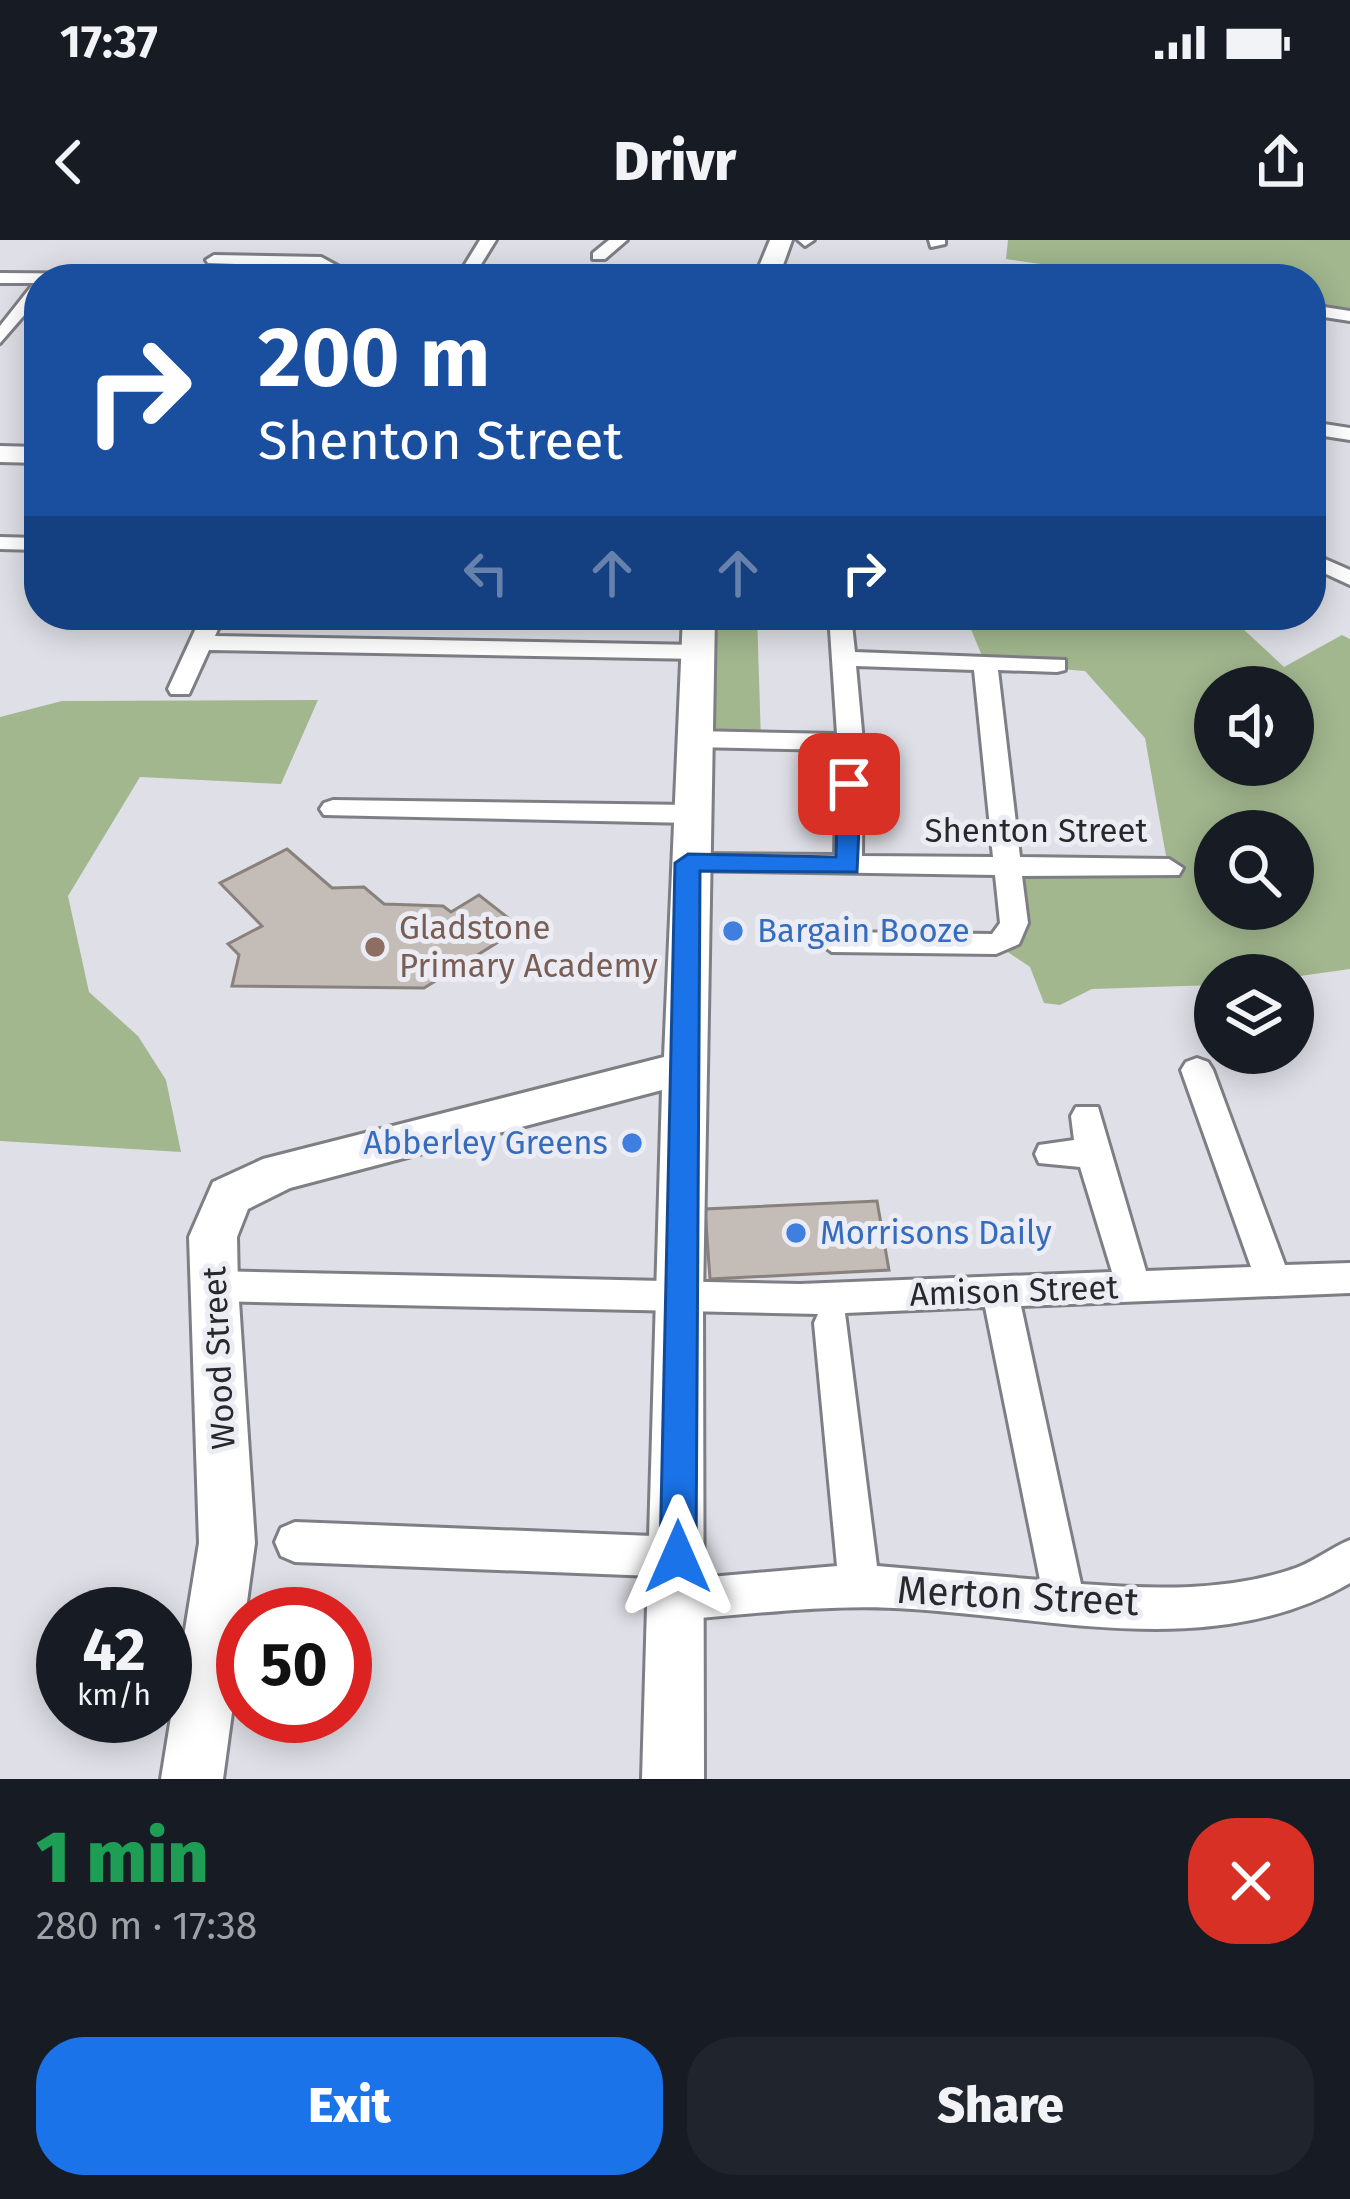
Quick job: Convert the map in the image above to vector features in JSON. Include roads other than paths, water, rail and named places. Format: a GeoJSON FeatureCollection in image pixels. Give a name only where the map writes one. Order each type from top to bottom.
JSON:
{"type":"FeatureCollection","features":[{"type":"Feature","properties":{"kind":"main road"},"geometry":{"type":"LineString","coordinates":[[673,1779],[678,1299],[688,863],[699,633]]}},
{"type":"Feature","properties":{"kind":"main road","name":"Wood Street"},"geometry":{"type":"LineString","coordinates":[[192,1779],[227,1543],[213,1286],[214,1237],[230,1196],[279,1172],[654,1074],[685,1072]]}},
{"type":"Feature","properties":{"kind":"street"},"geometry":{"type":"LineString","coordinates":[[212,264],[225,240]]}},
{"type":"Feature","properties":{"kind":"street"},"geometry":{"type":"LineString","coordinates":[[599,256],[619,240]]}},
{"type":"Feature","properties":{"kind":"street"},"geometry":{"type":"LineString","coordinates":[[214,260],[326,264]]}},
{"type":"Feature","properties":{"kind":"street"},"geometry":{"type":"LineString","coordinates":[[0,338],[24,307]]}},
{"type":"Feature","properties":{"kind":"street"},"geometry":{"type":"LineString","coordinates":[[180,689],[208,630]]}},
{"type":"Feature","properties":{"kind":"street"},"geometry":{"type":"LineString","coordinates":[[843,630],[850,742],[848,866]]}},
{"type":"Feature","properties":{"kind":"street"},"geometry":{"type":"LineString","coordinates":[[202,643],[699,633]]}},
{"type":"Feature","properties":{"kind":"street"},"geometry":{"type":"LineString","coordinates":[[847,659],[1058,665]]}},
{"type":"Feature","properties":{"kind":"street"},"geometry":{"type":"LineString","coordinates":[[832,942],[996,944],[1009,937],[1014,923],[985,663]]}},
{"type":"Feature","properties":{"kind":"street"},"geometry":{"type":"LineString","coordinates":[[693,739],[850,742]]}},
{"type":"Feature","properties":{"kind":"street"},"geometry":{"type":"LineString","coordinates":[[333,809],[690,814]]}},
{"type":"Feature","properties":{"kind":"street","name":"Shenton Street"},"geometry":{"type":"LineString","coordinates":[[688,863],[1168,868]]}},
{"type":"Feature","properties":{"kind":"street"},"geometry":{"type":"LineString","coordinates":[[1198,1074],[1274,1282]]}},
{"type":"Feature","properties":{"kind":"street"},"geometry":{"type":"LineString","coordinates":[[1088,1116],[1092,1154],[1134,1287]]}},
{"type":"Feature","properties":{"kind":"street"},"geometry":{"type":"LineString","coordinates":[[1051,1154],[1092,1154]]}},
{"type":"Feature","properties":{"kind":"street","name":"Amison Street"},"geometry":{"type":"LineString","coordinates":[[213,1286],[678,1299],[1350,1278]]}},
{"type":"Feature","properties":{"kind":"street"},"geometry":{"type":"LineString","coordinates":[[1000,1292],[1066,1604]]}},
{"type":"Feature","properties":{"kind":"street"},"geometry":{"type":"LineString","coordinates":[[832,1323],[860,1586]]}},
{"type":"Feature","properties":{"kind":"street","name":"Merton Street"},"geometry":{"type":"LineString","coordinates":[[295,1542],[676,1578],[860,1586],[1066,1604],[1244,1605],[1325,1581],[1350,1560]]}},
{"type":"Feature","properties":{"kind":"place","name":"Bargain Booze"},"geometry":{"type":"Point","coordinates":[733,931]}},
{"type":"Feature","properties":{"kind":"place","name":"Gladstone Primary Academy"},"geometry":{"type":"Point","coordinates":[375,947]}},
{"type":"Feature","properties":{"kind":"place","name":"Abberley Greens"},"geometry":{"type":"Point","coordinates":[632,1143]}},
{"type":"Feature","properties":{"kind":"place","name":"Morrisons Daily"},"geometry":{"type":"Point","coordinates":[796,1233]}}]}
